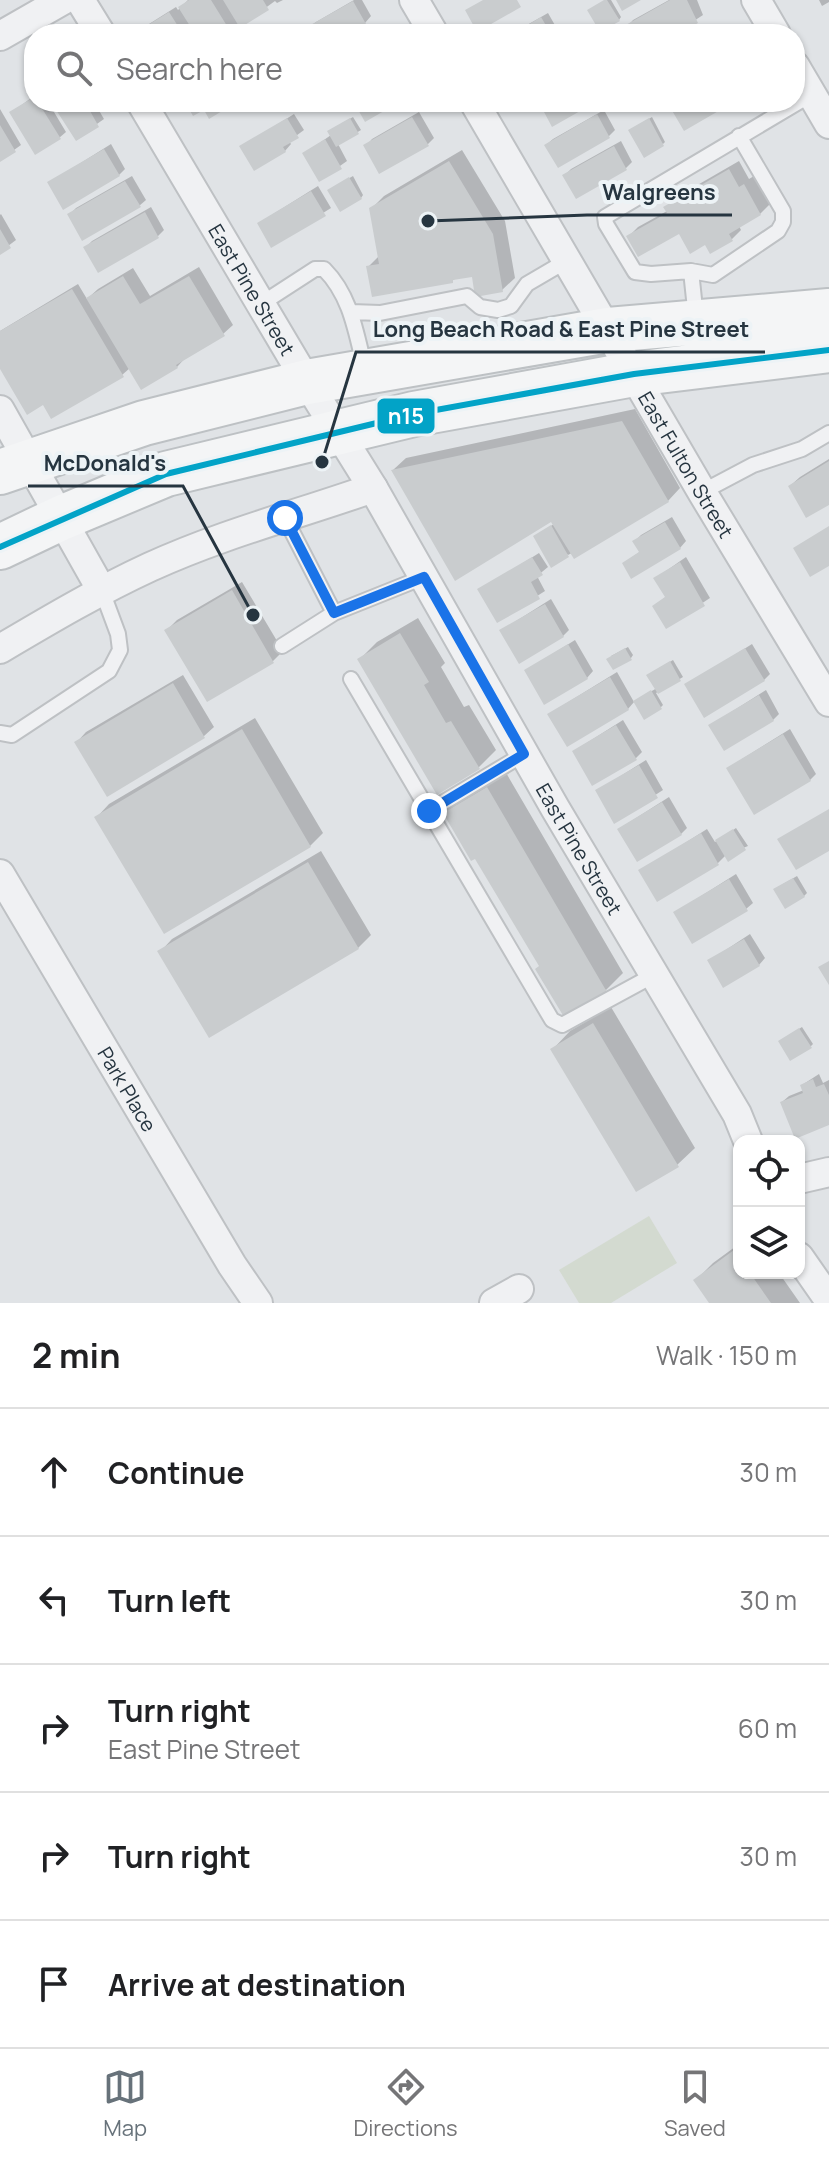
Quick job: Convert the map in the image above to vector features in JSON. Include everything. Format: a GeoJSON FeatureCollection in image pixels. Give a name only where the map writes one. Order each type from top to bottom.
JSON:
{"type":"FeatureCollection","features":[{"type":"Feature","properties":{"kind":"main road"},"geometry":{"type":"LineString","coordinates":[[15,467],[144,423],[307,382],[608,330],[829,311]]}},
{"type":"Feature","properties":{"kind":"main road"},"geometry":{"type":"LineString","coordinates":[[0,547],[166,474],[414,414],[634,374],[829,350]]}},
{"type":"Feature","properties":{"kind":"street"},"geometry":{"type":"LineString","coordinates":[[0,36],[63,0]]}},
{"type":"Feature","properties":{"kind":"street"},"geometry":{"type":"LineString","coordinates":[[80,0],[95,24]]}},
{"type":"Feature","properties":{"kind":"street"},"geometry":{"type":"LineString","coordinates":[[414,0],[428,24]]}},
{"type":"Feature","properties":{"kind":"street"},"geometry":{"type":"LineString","coordinates":[[756,0],[770,24]]}},
{"type":"Feature","properties":{"kind":"street"},"geometry":{"type":"LineString","coordinates":[[805,82],[829,124]]}},
{"type":"Feature","properties":{"kind":"street","name":"East Pine Street"},"geometry":{"type":"LineString","coordinates":[[147,112],[373,488],[524,754],[737,1114],[746,1135]]}},
{"type":"Feature","properties":{"kind":"street","name":"East Fulton Street"},"geometry":{"type":"LineString","coordinates":[[480,112],[829,702]]}},
{"type":"Feature","properties":{"kind":"street"},"geometry":{"type":"LineString","coordinates":[[0,410],[15,467],[61,518],[102,591]]}},
{"type":"Feature","properties":{"kind":"street"},"geometry":{"type":"LineString","coordinates":[[0,649],[102,591],[166,560],[264,522],[285,518],[373,488]]}},
{"type":"Feature","properties":{"kind":"street","name":"Park Place"},"geometry":{"type":"LineString","coordinates":[[0,874],[232,1265],[258,1303]]}},
{"type":"Feature","properties":{"kind":"street"},"geometry":{"type":"LineString","coordinates":[[805,1178],[829,1172]]}},
{"type":"Feature","properties":{"kind":"street"},"geometry":{"type":"LineString","coordinates":[[805,1266],[829,1300]]}},
{"type":"Feature","properties":{"kind":"street"},"geometry":{"type":"LineString","coordinates":[[494,1303],[525,1296]]}},
{"type":"Feature","properties":{"kind":"lane"},"geometry":{"type":"LineString","coordinates":[[805,98],[812,94]]}},
{"type":"Feature","properties":{"kind":"lane"},"geometry":{"type":"LineString","coordinates":[[739,136],[783,211],[783,222],[778,231],[713,275],[691,271],[635,272],[606,224],[605,217],[739,136],[781,112]]}},
{"type":"Feature","properties":{"kind":"lane"},"geometry":{"type":"LineString","coordinates":[[351,312],[380,313],[467,296],[480,307],[498,310],[511,306],[527,284],[568,260]]}},
{"type":"Feature","properties":{"kind":"lane"},"geometry":{"type":"LineString","coordinates":[[261,304],[315,269],[324,269],[333,278],[351,312],[365,371]]}},
{"type":"Feature","properties":{"kind":"lane"},"geometry":{"type":"LineString","coordinates":[[691,271],[697,322]]}},
{"type":"Feature","properties":{"kind":"lane"},"geometry":{"type":"LineString","coordinates":[[702,492],[753,465],[802,449],[829,433]]}},
{"type":"Feature","properties":{"kind":"lane"},"geometry":{"type":"LineString","coordinates":[[285,518],[334,613]]}},
{"type":"Feature","properties":{"kind":"lane"},"geometry":{"type":"LineString","coordinates":[[282,646],[334,613],[424,577]]}},
{"type":"Feature","properties":{"kind":"lane"},"geometry":{"type":"LineString","coordinates":[[0,733],[12,735],[109,671],[120,650],[118,634],[102,591]]}},
{"type":"Feature","properties":{"kind":"lane"},"geometry":{"type":"LineString","coordinates":[[351,679],[552,1020],[562,1025],[577,1019],[654,975]]}},
{"type":"Feature","properties":{"kind":"lane"},"geometry":{"type":"LineString","coordinates":[[429,811],[524,754]]}},
{"type":"Feature","properties":{"kind":"shaded area"},"geometry":{"type":"Polygon","coordinates":[[[649,1216],[677,1263],[611,1303],[579,1303],[559,1270],[649,1216]]]}},
{"type":"Feature","properties":{"kind":"building"},"geometry":{"type":"Polygon","coordinates":[[[189,0],[211,0],[226,24],[189,24],[178,7],[189,0]]]}},
{"type":"Feature","properties":{"kind":"building"},"geometry":{"type":"Polygon","coordinates":[[[223,0],[263,0],[269,10],[246,24],[238,24],[223,0]]]}},
{"type":"Feature","properties":{"kind":"building"},"geometry":{"type":"Polygon","coordinates":[[[483,0],[517,0],[521,7],[491,24],[473,24],[465,10],[483,0]]]}},
{"type":"Feature","properties":{"kind":"building"},"geometry":{"type":"Polygon","coordinates":[[[607,0],[620,21],[595,24],[587,10],[607,0]]]}},
{"type":"Feature","properties":{"kind":"building"},"geometry":{"type":"Polygon","coordinates":[[[616,0],[641,0],[622,11],[616,0]]]}},
{"type":"Feature","properties":{"kind":"building"},"geometry":{"type":"Polygon","coordinates":[[[670,0],[687,0],[698,23],[696,24],[628,24],[670,0]]]}},
{"type":"Feature","properties":{"kind":"building"},"geometry":{"type":"Polygon","coordinates":[[[353,1],[366,24],[312,24],[353,1]]]}},
{"type":"Feature","properties":{"kind":"building"},"geometry":{"type":"Polygon","coordinates":[[[169,12],[177,24],[150,24],[169,12]]]}},
{"type":"Feature","properties":{"kind":"building"},"geometry":{"type":"Polygon","coordinates":[[[541,17],[545,24],[529,24],[541,17]]]}},
{"type":"Feature","properties":{"kind":"building"},"geometry":{"type":"Polygon","coordinates":[[[24,103],[24,112],[44,112],[61,139],[35,155],[9,112],[24,103]]]}},
{"type":"Feature","properties":{"kind":"building"},"geometry":{"type":"Polygon","coordinates":[[[57,112],[91,112],[99,127],[76,141],[57,112]]]}},
{"type":"Feature","properties":{"kind":"building"},"geometry":{"type":"Polygon","coordinates":[[[205,112],[221,112],[209,119],[205,112]]]}},
{"type":"Feature","properties":{"kind":"building"},"geometry":{"type":"Polygon","coordinates":[[[359,112],[382,112],[365,122],[359,112]]]}},
{"type":"Feature","properties":{"kind":"building"},"geometry":{"type":"Polygon","coordinates":[[[544,112],[578,112],[552,127],[544,112]]]}},
{"type":"Feature","properties":{"kind":"building"},"geometry":{"type":"Polygon","coordinates":[[[673,112],[717,112],[684,131],[673,112]]]}},
{"type":"Feature","properties":{"kind":"building"},"geometry":{"type":"Polygon","coordinates":[[[597,114],[610,138],[558,168],[544,145],[597,114]]]}},
{"type":"Feature","properties":{"kind":"building"},"geometry":{"type":"Polygon","coordinates":[[[412,117],[429,146],[379,174],[363,145],[412,117]]]}},
{"type":"Feature","properties":{"kind":"building"},"geometry":{"type":"Polygon","coordinates":[[[287,118],[299,138],[283,147],[286,152],[254,171],[239,146],[287,118]]]}},
{"type":"Feature","properties":{"kind":"building"},"geometry":{"type":"Polygon","coordinates":[[[350,118],[359,134],[336,147],[327,131],[350,118]]]}},
{"type":"Feature","properties":{"kind":"building"},"geometry":{"type":"Polygon","coordinates":[[[649,118],[664,146],[644,158],[628,130],[649,118]]]}},
{"type":"Feature","properties":{"kind":"building"},"geometry":{"type":"Polygon","coordinates":[[[0,125],[16,152],[0,162],[0,125]]]}},
{"type":"Feature","properties":{"kind":"building"},"geometry":{"type":"Polygon","coordinates":[[[325,139],[342,169],[319,182],[302,153],[325,139]]]}},
{"type":"Feature","properties":{"kind":"building"},"geometry":{"type":"Polygon","coordinates":[[[614,146],[627,170],[576,199],[562,175],[614,146]]]}},
{"type":"Feature","properties":{"kind":"building"},"geometry":{"type":"Polygon","coordinates":[[[104,149],[120,176],[63,210],[47,182],[104,149]]]}},
{"type":"Feature","properties":{"kind":"building"},"geometry":{"type":"Polygon","coordinates":[[[449,161],[493,234],[503,292],[475,297],[472,277],[372,297],[366,266],[379,264],[369,208],[449,161]]]}},
{"type":"Feature","properties":{"kind":"building"},"geometry":{"type":"Polygon","coordinates":[[[729,169],[739,187],[744,184],[761,215],[729,234],[733,241],[710,254],[705,245],[690,254],[679,234],[638,257],[626,236],[667,213],[663,207],[729,169]]]}},
{"type":"Feature","properties":{"kind":"building"},"geometry":{"type":"Polygon","coordinates":[[[349,177],[362,199],[340,212],[327,190],[349,177]]]}},
{"type":"Feature","properties":{"kind":"building"},"geometry":{"type":"Polygon","coordinates":[[[125,181],[141,207],[82,241],[67,214],[125,181]]]}},
{"type":"Feature","properties":{"kind":"building"},"geometry":{"type":"Polygon","coordinates":[[[311,191],[326,216],[271,248],[257,223],[311,191]]]}},
{"type":"Feature","properties":{"kind":"building"},"geometry":{"type":"Polygon","coordinates":[[[145,212],[159,238],[98,273],[83,247],[145,212]]]}},
{"type":"Feature","properties":{"kind":"building"},"geometry":{"type":"Polygon","coordinates":[[[0,229],[11,248],[0,255],[0,229]]]}},
{"type":"Feature","properties":{"kind":"building"},"geometry":{"type":"Polygon","coordinates":[[[123,276],[140,304],[189,276],[225,336],[141,390],[86,298],[123,276]]]}},
{"type":"Feature","properties":{"kind":"building"},"geometry":{"type":"Polygon","coordinates":[[[72,289],[124,377],[51,419],[43,405],[27,415],[0,369],[0,331],[72,289]]]}},
{"type":"Feature","properties":{"kind":"building"},"geometry":{"type":"Polygon","coordinates":[[[622,421],[669,502],[574,559],[551,522],[455,581],[391,470],[622,421]]]}},
{"type":"Feature","properties":{"kind":"building"},"geometry":{"type":"Polygon","coordinates":[[[829,461],[829,505],[806,518],[788,486],[829,461]]]}},
{"type":"Feature","properties":{"kind":"building"},"geometry":{"type":"Polygon","coordinates":[[[665,522],[681,549],[631,579],[622,563],[639,552],[632,541],[665,522]]]}},
{"type":"Feature","properties":{"kind":"building"},"geometry":{"type":"Polygon","coordinates":[[[551,525],[569,557],[551,568],[533,536],[551,525]]]}},
{"type":"Feature","properties":{"kind":"building"},"geometry":{"type":"Polygon","coordinates":[[[829,526],[829,566],[810,577],[793,548],[829,526]]]}},
{"type":"Feature","properties":{"kind":"building"},"geometry":{"type":"Polygon","coordinates":[[[532,557],[543,575],[531,582],[540,599],[497,623],[477,589],[532,557]]]}},
{"type":"Feature","properties":{"kind":"building"},"geometry":{"type":"Polygon","coordinates":[[[680,562],[705,606],[666,629],[652,606],[665,597],[653,578],[680,562]]]}},
{"type":"Feature","properties":{"kind":"building"},"geometry":{"type":"Polygon","coordinates":[[[232,590],[274,663],[207,702],[164,630],[232,590]]]}},
{"type":"Feature","properties":{"kind":"building"},"geometry":{"type":"Polygon","coordinates":[[[545,604],[564,637],[519,664],[499,630],[545,604]]]}},
{"type":"Feature","properties":{"kind":"building"},"geometry":{"type":"Polygon","coordinates":[[[400,633],[429,682],[424,685],[446,723],[451,721],[480,769],[437,795],[357,659],[400,633]]]}},
{"type":"Feature","properties":{"kind":"building"},"geometry":{"type":"Polygon","coordinates":[[[568,644],[588,679],[544,705],[524,670],[568,644]]]}},
{"type":"Feature","properties":{"kind":"building"},"geometry":{"type":"Polygon","coordinates":[[[625,648],[632,660],[613,670],[606,659],[625,648]]]}},
{"type":"Feature","properties":{"kind":"building"},"geometry":{"type":"Polygon","coordinates":[[[745,648],[765,681],[704,718],[684,684],[745,648]]]}},
{"type":"Feature","properties":{"kind":"building"},"geometry":{"type":"Polygon","coordinates":[[[670,661],[681,681],[658,694],[646,675],[670,661]]]}},
{"type":"Feature","properties":{"kind":"building"},"geometry":{"type":"Polygon","coordinates":[[[610,677],[629,710],[567,747],[547,714],[610,677]]]}},
{"type":"Feature","properties":{"kind":"building"},"geometry":{"type":"Polygon","coordinates":[[[173,683],[205,738],[107,797],[74,742],[173,683]]]}},
{"type":"Feature","properties":{"kind":"building"},"geometry":{"type":"Polygon","coordinates":[[[651,690],[662,709],[644,720],[633,701],[651,690]]]}},
{"type":"Feature","properties":{"kind":"building"},"geometry":{"type":"Polygon","coordinates":[[[759,695],[774,721],[724,751],[708,725],[759,695]]]}},
{"type":"Feature","properties":{"kind":"building"},"geometry":{"type":"Polygon","coordinates":[[[616,725],[637,760],[592,786],[572,751],[616,725]]]}},
{"type":"Feature","properties":{"kind":"building"},"geometry":{"type":"Polygon","coordinates":[[[242,729],[311,847],[164,934],[94,817],[242,729]]]}},
{"type":"Feature","properties":{"kind":"building"},"geometry":{"type":"Polygon","coordinates":[[[783,734],[811,781],[754,815],[726,768],[783,734]]]}},
{"type":"Feature","properties":{"kind":"building"},"geometry":{"type":"Polygon","coordinates":[[[639,765],[658,798],[614,824],[595,790],[639,765]]]}},
{"type":"Feature","properties":{"kind":"building"},"geometry":{"type":"Polygon","coordinates":[[[487,787],[607,992],[564,1017],[535,969],[539,966],[475,859],[471,861],[443,813],[487,787]]]}},
{"type":"Feature","properties":{"kind":"building"},"geometry":{"type":"Polygon","coordinates":[[[662,802],[682,835],[637,862],[617,829],[662,802]]]}},
{"type":"Feature","properties":{"kind":"building"},"geometry":{"type":"Polygon","coordinates":[[[829,809],[829,851],[796,870],[777,839],[829,809]]]}},
{"type":"Feature","properties":{"kind":"building"},"geometry":{"type":"Polygon","coordinates":[[[733,829],[746,850],[728,862],[715,840],[733,829]]]}},
{"type":"Feature","properties":{"kind":"building"},"geometry":{"type":"Polygon","coordinates":[[[701,833],[719,865],[657,902],[638,870],[701,833]]]}},
{"type":"Feature","properties":{"kind":"building"},"geometry":{"type":"Polygon","coordinates":[[[308,862],[359,949],[209,1038],[157,951],[308,862]]]}},
{"type":"Feature","properties":{"kind":"building"},"geometry":{"type":"Polygon","coordinates":[[[793,878],[805,897],[785,909],[773,889],[793,878]]]}},
{"type":"Feature","properties":{"kind":"building"},"geometry":{"type":"Polygon","coordinates":[[[729,879],[748,911],[692,944],[673,912],[729,879]]]}},
{"type":"Feature","properties":{"kind":"building"},"geometry":{"type":"Polygon","coordinates":[[[744,939],[760,966],[723,988],[707,960],[744,939]]]}},
{"type":"Feature","properties":{"kind":"building"},"geometry":{"type":"Polygon","coordinates":[[[829,961],[829,985],[818,967],[829,961]]]}},
{"type":"Feature","properties":{"kind":"building"},"geometry":{"type":"Polygon","coordinates":[[[593,1023],[679,1167],[636,1192],[550,1049],[593,1023]]]}},
{"type":"Feature","properties":{"kind":"building"},"geometry":{"type":"Polygon","coordinates":[[[799,1028],[812,1048],[790,1061],[778,1041],[799,1028]]]}},
{"type":"Feature","properties":{"kind":"building"},"geometry":{"type":"Polygon","coordinates":[[[813,1079],[816,1087],[824,1084],[829,1095],[829,1125],[805,1135],[793,1135],[780,1102],[803,1093],[800,1085],[813,1079]]]}},
{"type":"Feature","properties":{"kind":"building"},"geometry":{"type":"Polygon","coordinates":[[[733,1251],[733,1279],[754,1279],[771,1303],[709,1303],[693,1280],[733,1251]]]}},
{"type":"Feature","properties":{"kind":"transit line","name":"n15"},"geometry":{"type":"LineString","coordinates":[[0,547],[166,474],[414,414],[634,374],[829,350]]}},
{"type":"Feature","properties":{"kind":"place","name":"Walgreens"},"geometry":{"type":"Point","coordinates":[428,221]}},
{"type":"Feature","properties":{"kind":"place","name":"Long Beach Road & East Pine Street"},"geometry":{"type":"Point","coordinates":[322,462]}},
{"type":"Feature","properties":{"kind":"place","name":"McDonald's"},"geometry":{"type":"Point","coordinates":[253,615]}},
{"type":"Feature","properties":{"kind":"route"},"geometry":{"type":"LineString","coordinates":[[285,518],[334,613],[424,577],[524,754],[429,811]]}}]}
